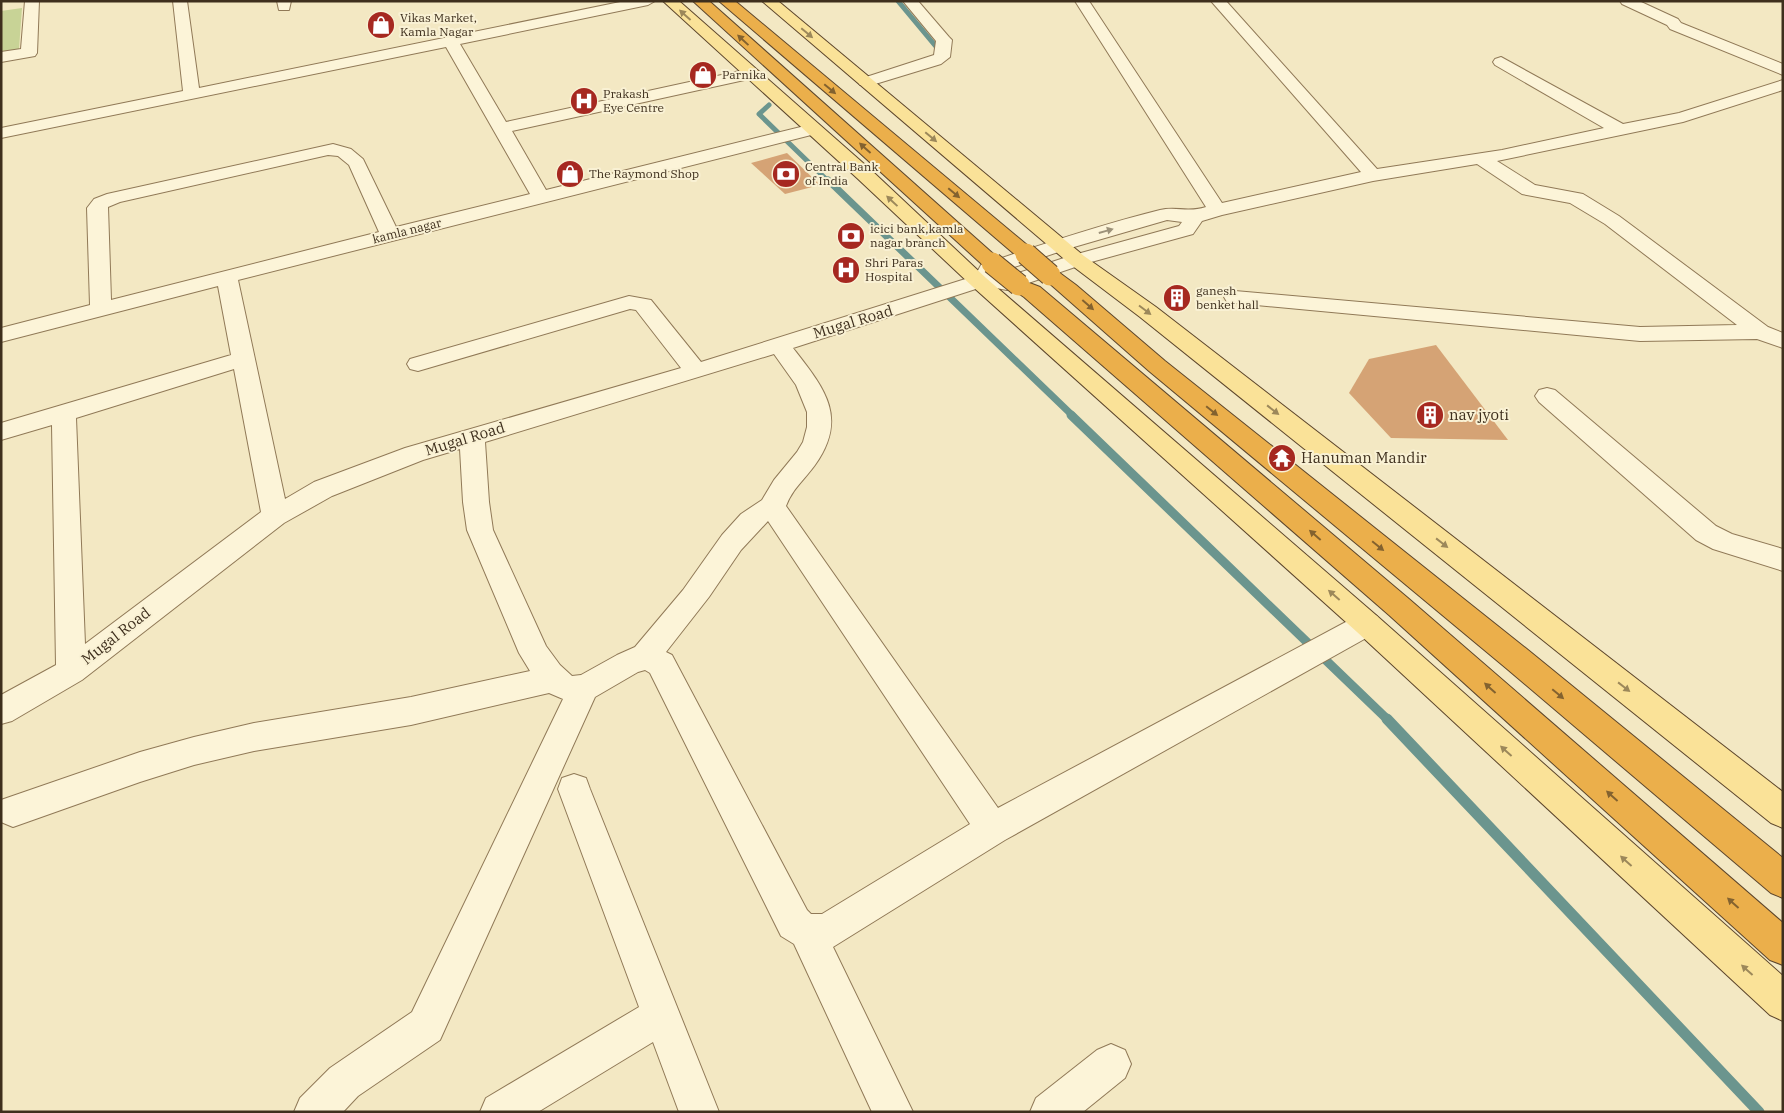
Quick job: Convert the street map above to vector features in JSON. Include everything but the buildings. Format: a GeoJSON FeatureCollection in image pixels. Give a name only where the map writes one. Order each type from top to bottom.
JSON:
{"type":"FeatureCollection","features":[{"type":"Feature","properties":{"kind":"highway"},"geometry":{"type":"LineString","coordinates":[[700,1],[992,263],[1019,285],[1032,292],[1399,607],[1783,947]]}},
{"type":"Feature","properties":{"kind":"highway"},"geometry":{"type":"LineString","coordinates":[[726,1],[1069,289],[1156,366],[1517,659],[1783,881]]}},
{"type":"Feature","properties":{"kind":"main road"},"geometry":{"type":"LineString","coordinates":[[670,1],[749,74],[813,129],[964,287],[1367,624],[1783,1002]]}},
{"type":"Feature","properties":{"kind":"main road"},"geometry":{"type":"LineString","coordinates":[[769,1],[1068,253],[1148,312],[1783,812]]}},
{"type":"Feature","properties":{"kind":"street"},"geometry":{"type":"LineString","coordinates":[[1,58],[29,52],[32,1]]}},
{"type":"Feature","properties":{"kind":"street"},"geometry":{"type":"LineString","coordinates":[[180,1],[192,94]]}},
{"type":"Feature","properties":{"kind":"street"},"geometry":{"type":"LineString","coordinates":[[1,133],[648,1]]}},
{"type":"Feature","properties":{"kind":"street"},"geometry":{"type":"LineString","coordinates":[[866,82],[935,61],[942,57],[944,40],[910,1]]}},
{"type":"Feature","properties":{"kind":"street"},"geometry":{"type":"LineString","coordinates":[[1082,1],[1217,210]]}},
{"type":"Feature","properties":{"kind":"street"},"geometry":{"type":"LineString","coordinates":[[1218,1],[1373,175]]}},
{"type":"Feature","properties":{"kind":"street"},"geometry":{"type":"LineString","coordinates":[[1627,1],[1673,22],[1675,26],[1783,70]]}},
{"type":"Feature","properties":{"kind":"street"},"geometry":{"type":"LineString","coordinates":[[451,42],[541,197]]}},
{"type":"Feature","properties":{"kind":"street"},"geometry":{"type":"LineString","coordinates":[[1501,62],[1620,130]]}},
{"type":"Feature","properties":{"kind":"street"},"geometry":{"type":"LineString","coordinates":[[502,128],[749,74]]}},
{"type":"Feature","properties":{"kind":"street"},"geometry":{"type":"LineString","coordinates":[[964,287],[1007,284],[1068,253],[1186,230],[1195,217],[1217,210],[1373,175],[1480,158],[1683,117],[1783,85]]}},
{"type":"Feature","properties":{"kind":"street","name":"kamla nagar"},"geometry":{"type":"LineString","coordinates":[[1,335],[390,234],[813,129]]}},
{"type":"Feature","properties":{"kind":"street"},"geometry":{"type":"LineString","coordinates":[[101,309],[98,208],[101,203],[114,198],[328,150],[341,150],[349,154],[357,163],[390,234]]}},
{"type":"Feature","properties":{"kind":"street"},"geometry":{"type":"LineString","coordinates":[[1480,158],[1528,190],[1576,198],[1612,220],[1760,332],[1783,341]]}},
{"type":"Feature","properties":{"kind":"street"},"geometry":{"type":"LineString","coordinates":[[227,276],[275,516]]}},
{"type":"Feature","properties":{"kind":"street","name":"Mugal Road"},"geometry":{"type":"LineString","coordinates":[[1,711],[70,671],[275,516],[323,489],[367,471],[472,436],[696,371],[964,287]]}},
{"type":"Feature","properties":{"kind":"street"},"geometry":{"type":"LineString","coordinates":[[1235,297],[1640,334],[1760,332]]}},
{"type":"Feature","properties":{"kind":"street"},"geometry":{"type":"LineString","coordinates":[[418,364],[629,302],[644,305],[696,371]]}},
{"type":"Feature","properties":{"kind":"street"},"geometry":{"type":"LineString","coordinates":[[13,811],[140,767],[194,751],[254,737],[568,684],[646,656],[700,588],[739,533],[761,512],[773,506],[781,488],[808,456],[818,431],[820,413],[812,389],[779,345]]}},
{"type":"Feature","properties":{"kind":"street"},"geometry":{"type":"LineString","coordinates":[[1,432],[243,360]]}},
{"type":"Feature","properties":{"kind":"street"},"geometry":{"type":"LineString","coordinates":[[1547,396],[1706,533],[1723,542],[1783,560]]}},
{"type":"Feature","properties":{"kind":"street"},"geometry":{"type":"LineString","coordinates":[[64,413],[70,671]]}},
{"type":"Feature","properties":{"kind":"street"},"geometry":{"type":"LineString","coordinates":[[472,436],[476,502],[480,530],[534,653],[545,670],[568,684]]}},
{"type":"Feature","properties":{"kind":"street"},"geometry":{"type":"LineString","coordinates":[[773,506],[994,830]]}},
{"type":"Feature","properties":{"kind":"street"},"geometry":{"type":"LineString","coordinates":[[807,932],[819,933],[828,931],[994,830],[1367,624]]}},
{"type":"Feature","properties":{"kind":"street"},"geometry":{"type":"LineString","coordinates":[[646,656],[661,664],[794,923],[807,932],[893,1112]]}},
{"type":"Feature","properties":{"kind":"street"},"geometry":{"type":"LineString","coordinates":[[314,1112],[344,1082],[426,1026],[568,684]]}},
{"type":"Feature","properties":{"kind":"street"},"geometry":{"type":"LineString","coordinates":[[574,789],[699,1112]]}},
{"type":"Feature","properties":{"kind":"street"},"geometry":{"type":"LineString","coordinates":[[500,1112],[662,1014]]}},
{"type":"Feature","properties":{"kind":"street"},"geometry":{"type":"LineString","coordinates":[[1050,1112],[1111,1064]]}},
{"type":"Feature","properties":{"kind":"green space"},"geometry":{"type":"Polygon","coordinates":[[[22,8],[19,49],[1,52],[1,11],[22,8]]]}},
{"type":"Feature","properties":{"kind":"waterway"},"geometry":{"type":"LineString","coordinates":[[898,1],[938,49],[936,55]]}},
{"type":"Feature","properties":{"kind":"waterway"},"geometry":{"type":"LineString","coordinates":[[769,105],[759,114],[829,182]]}},
{"type":"Feature","properties":{"kind":"waterway"},"geometry":{"type":"LineString","coordinates":[[828,180],[1073,416]]}},
{"type":"Feature","properties":{"kind":"waterway"},"geometry":{"type":"LineString","coordinates":[[1071,415],[1387,719]]}},
{"type":"Feature","properties":{"kind":"waterway"},"geometry":{"type":"LineString","coordinates":[[1387,719],[1759,1112]]}},
{"type":"Feature","properties":{"kind":"place","name":"Vikas Market, Kamla Nagar"},"geometry":{"type":"Point","coordinates":[381,25]}},
{"type":"Feature","properties":{"kind":"place","name":"Parnika"},"geometry":{"type":"Point","coordinates":[703,75]}},
{"type":"Feature","properties":{"kind":"place","name":"Prakash Eye Centre"},"geometry":{"type":"Point","coordinates":[584,101]}},
{"type":"Feature","properties":{"kind":"place","name":"The Raymond Shop"},"geometry":{"type":"Point","coordinates":[570,174]}},
{"type":"Feature","properties":{"kind":"place","name":"Central Bank of India"},"geometry":{"type":"Point","coordinates":[786,174]}},
{"type":"Feature","properties":{"kind":"place","name":"icici bank,kamla nagar branch"},"geometry":{"type":"Point","coordinates":[851,236]}},
{"type":"Feature","properties":{"kind":"place","name":"Shri Paras Hospital"},"geometry":{"type":"Point","coordinates":[846,270]}},
{"type":"Feature","properties":{"kind":"place","name":"ganesh benket hall"},"geometry":{"type":"Point","coordinates":[1177,298]}},
{"type":"Feature","properties":{"kind":"place","name":"nav jyoti"},"geometry":{"type":"Point","coordinates":[1430,415]}},
{"type":"Feature","properties":{"kind":"place","name":"Hanuman Mandir"},"geometry":{"type":"Point","coordinates":[1282,458]}}]}
